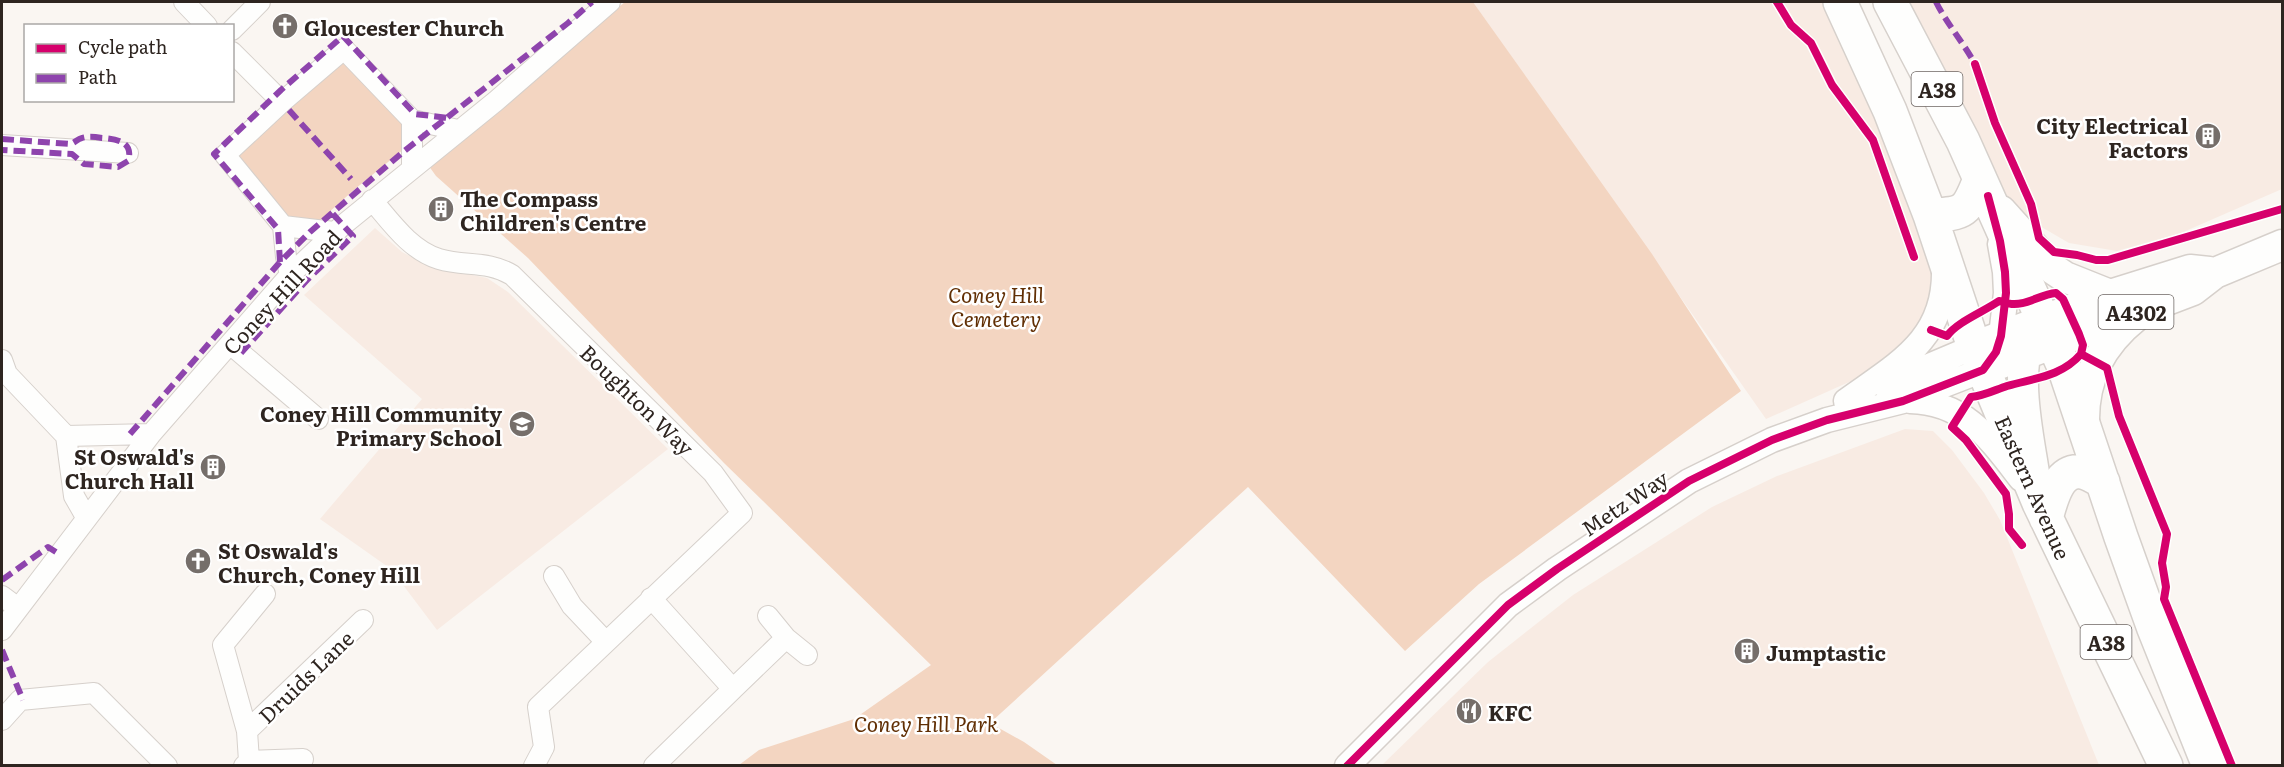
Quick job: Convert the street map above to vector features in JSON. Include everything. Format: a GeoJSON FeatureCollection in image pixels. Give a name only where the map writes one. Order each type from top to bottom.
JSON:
{"type":"FeatureCollection","features":[{"type":"Feature","properties":{"kind":"highway","name":"Eastern Avenue"},"geometry":{"type":"LineString","coordinates":[[1840,2],[1890,111],[1943,255],[1986,351],[2042,510],[2166,765]]}},
{"type":"Feature","properties":{"kind":"highway","name":"A38"},"geometry":{"type":"LineString","coordinates":[[1890,2],[1931,78],[2035,298],[2084,423],[2153,626],[2209,765]]}},
{"type":"Feature","properties":{"kind":"highway"},"geometry":{"type":"LineString","coordinates":[[1930,215],[1952,215],[1964,210],[1984,188]]}},
{"type":"Feature","properties":{"kind":"highway"},"geometry":{"type":"LineString","coordinates":[[2042,510],[2062,479],[2072,472],[2080,472],[2103,482]]}},
{"type":"Feature","properties":{"kind":"main road"},"geometry":{"type":"LineString","coordinates":[[1984,188],[2011,225],[2053,269],[2065,277],[2110,295]]}},
{"type":"Feature","properties":{"kind":"main road","name":"Metz Way"},"geometry":{"type":"LineString","coordinates":[[1986,351],[2049,332],[2145,308],[2193,290],[2215,273],[2283,245]]}},
{"type":"Feature","properties":{"kind":"main road","name":"Metz Way"},"geometry":{"type":"LineString","coordinates":[[2049,332],[2110,295],[2190,270],[2215,273]]}},
{"type":"Feature","properties":{"kind":"main road"},"geometry":{"type":"LineString","coordinates":[[2084,423],[2085,393],[2096,361],[2121,329],[2145,308]]}},
{"type":"Feature","properties":{"kind":"main road"},"geometry":{"type":"LineString","coordinates":[[2042,510],[2027,429],[2023,382],[2024,355],[2029,342],[2049,332]]}},
{"type":"Feature","properties":{"kind":"main road","name":"Metz Way"},"geometry":{"type":"LineString","coordinates":[[1986,351],[2024,355]]}},
{"type":"Feature","properties":{"kind":"street"},"geometry":{"type":"LineString","coordinates":[[184,2],[205,24]]}},
{"type":"Feature","properties":{"kind":"street"},"geometry":{"type":"LineString","coordinates":[[234,28],[260,2]]}},
{"type":"Feature","properties":{"kind":"street","name":"Coney Hill Road"},"geometry":{"type":"LineString","coordinates":[[2,630],[151,434],[290,275],[334,232],[496,101],[608,2]]}},
{"type":"Feature","properties":{"kind":"street"},"geometry":{"type":"LineString","coordinates":[[290,275],[283,225],[225,155],[282,102],[344,49],[412,120],[458,130]]}},
{"type":"Feature","properties":{"kind":"street"},"geometry":{"type":"LineString","coordinates":[[234,54],[282,102]]}},
{"type":"Feature","properties":{"kind":"street"},"geometry":{"type":"LineString","coordinates":[[412,120],[412,167]]}},
{"type":"Feature","properties":{"kind":"street"},"geometry":{"type":"LineString","coordinates":[[2,145],[128,153]]}},
{"type":"Feature","properties":{"kind":"street"},"geometry":{"type":"LineString","coordinates":[[1984,188],[2006,272],[2006,302],[1986,351]]}},
{"type":"Feature","properties":{"kind":"street","name":"Boughton Way"},"geometry":{"type":"LineString","coordinates":[[372,200],[411,244],[438,258],[498,267],[512,275],[713,473],[742,513],[538,707],[544,747],[534,765]]}},
{"type":"Feature","properties":{"kind":"street"},"geometry":{"type":"LineString","coordinates":[[283,225],[334,232]]}},
{"type":"Feature","properties":{"kind":"street"},"geometry":{"type":"LineString","coordinates":[[1846,401],[1911,353],[1931,330],[1943,293],[1943,255]]}},
{"type":"Feature","properties":{"kind":"street"},"geometry":{"type":"LineString","coordinates":[[230,344],[318,419]]}},
{"type":"Feature","properties":{"kind":"street","name":"Metz Way"},"geometry":{"type":"LineString","coordinates":[[1827,420],[1846,401],[1986,351]]}},
{"type":"Feature","properties":{"kind":"street","name":"Metz Way"},"geometry":{"type":"LineString","coordinates":[[1347,765],[1508,605],[1557,569],[1689,481],[1772,440],[1827,420],[1904,401],[1986,351]]}},
{"type":"Feature","properties":{"kind":"street"},"geometry":{"type":"LineString","coordinates":[[2,360],[7,374],[66,436],[74,496],[86,517]]}},
{"type":"Feature","properties":{"kind":"street"},"geometry":{"type":"LineString","coordinates":[[1904,401],[1943,405],[1971,422],[2013,468],[2042,510]]}},
{"type":"Feature","properties":{"kind":"street"},"geometry":{"type":"LineString","coordinates":[[66,436],[151,434]]}},
{"type":"Feature","properties":{"kind":"street"},"geometry":{"type":"LineString","coordinates":[[554,576],[572,606],[606,642]]}},
{"type":"Feature","properties":{"kind":"street","name":"Druids Lane"},"geometry":{"type":"LineString","coordinates":[[247,763],[247,731],[223,645],[265,594]]}},
{"type":"Feature","properties":{"kind":"street"},"geometry":{"type":"LineString","coordinates":[[2,596],[18,608]]}},
{"type":"Feature","properties":{"kind":"street"},"geometry":{"type":"LineString","coordinates":[[651,598],[733,688]]}},
{"type":"Feature","properties":{"kind":"street"},"geometry":{"type":"LineString","coordinates":[[768,616],[786,638],[807,655]]}},
{"type":"Feature","properties":{"kind":"street","name":"Druids Lane"},"geometry":{"type":"LineString","coordinates":[[247,731],[363,620]]}},
{"type":"Feature","properties":{"kind":"street"},"geometry":{"type":"LineString","coordinates":[[654,765],[786,638]]}},
{"type":"Feature","properties":{"kind":"street"},"geometry":{"type":"LineString","coordinates":[[2,720],[20,700],[94,693],[167,765]]}},
{"type":"Feature","properties":{"kind":"street"},"geometry":{"type":"LineString","coordinates":[[247,763],[303,759]]}},
{"type":"Feature","properties":{"kind":"shaded area"},"geometry":{"type":"Polygon","coordinates":[[[1473,2],[1825,2],[1883,134],[1934,272],[1933,303],[1904,348],[1858,378],[1766,419],[1473,2]]]}},
{"type":"Feature","properties":{"kind":"shaded area"},"geometry":{"type":"Polygon","coordinates":[[[1890,2],[2282,2],[2282,189],[2181,233],[2117,251],[2069,243],[1988,196],[1890,2]]]}},
{"type":"Feature","properties":{"kind":"shaded area","name":"Coney Hill Community Primary School"},"geometry":{"type":"Polygon","coordinates":[[[375,228],[402,252],[429,266],[487,278],[508,292],[668,449],[437,630],[391,569],[320,519],[422,399],[304,295],[375,228]]]}},
{"type":"Feature","properties":{"kind":"shaded area"},"geometry":{"type":"Polygon","coordinates":[[[1905,429],[1933,431],[1952,450],[1984,493],[2000,520],[2099,765],[1382,765],[1488,662],[1573,595],[1712,507],[1777,476],[1905,429]]]}},
{"type":"Feature","properties":{"kind":"green space","name":"Coney Hill Cemetery"},"geometry":{"type":"Polygon","coordinates":[[[625,2],[1473,2],[1652,254],[1741,391],[1479,584],[1405,651],[1248,487],[990,723],[1024,742],[1057,765],[739,765],[759,750],[854,719],[931,665],[724,463],[528,258],[436,176],[426,162],[625,2]]]}},
{"type":"Feature","properties":{"kind":"green space"},"geometry":{"type":"Polygon","coordinates":[[[339,62],[346,63],[408,122],[404,149],[317,223],[286,222],[239,163],[240,153],[339,62]]]}},
{"type":"Feature","properties":{"kind":"marked path"},"geometry":{"type":"LineString","coordinates":[[130,434],[280,262],[310,232],[403,152],[592,2]]}},
{"type":"Feature","properties":{"kind":"marked path"},"geometry":{"type":"LineString","coordinates":[[1936,2],[1975,64]]}},
{"type":"Feature","properties":{"kind":"marked path"},"geometry":{"type":"LineString","coordinates":[[280,262],[278,229],[214,154],[281,90],[343,36],[415,114],[448,118]]}},
{"type":"Feature","properties":{"kind":"marked path"},"geometry":{"type":"LineString","coordinates":[[289,110],[351,179]]}},
{"type":"Feature","properties":{"kind":"marked path"},"geometry":{"type":"LineString","coordinates":[[2,139],[70,144],[87,137],[108,138],[123,143],[129,150],[129,155],[128,161],[118,167],[84,164],[72,154],[2,150]]}},
{"type":"Feature","properties":{"kind":"marked path"},"geometry":{"type":"LineString","coordinates":[[241,353],[308,279],[353,236],[332,213]]}},
{"type":"Feature","properties":{"kind":"marked path"},"geometry":{"type":"LineString","coordinates":[[2,580],[48,547],[59,554]]}},
{"type":"Feature","properties":{"kind":"marked path"},"geometry":{"type":"LineString","coordinates":[[2,650],[23,700]]}},
{"type":"Feature","properties":{"kind":"cycle path"},"geometry":{"type":"LineString","coordinates":[[1777,2],[1791,25],[1811,43],[1832,85],[1873,140],[1914,257]]}},
{"type":"Feature","properties":{"kind":"cycle path"},"geometry":{"type":"LineString","coordinates":[[1975,64],[1995,123],[2031,204],[2039,238],[2054,252],[2108,260],[2282,209]]}},
{"type":"Feature","properties":{"kind":"cycle path"},"geometry":{"type":"LineString","coordinates":[[1347,766],[1508,605],[1557,569],[1689,481],[1772,440],[1827,420],[1903,401],[1983,370],[1996,352],[2001,336],[2006,293],[2000,241],[1988,196]]}},
{"type":"Feature","properties":{"kind":"cycle path"},"geometry":{"type":"LineString","coordinates":[[1931,330],[1947,336],[1964,322],[1999,301],[2019,304],[2056,293],[2063,299],[2083,345],[2081,354],[2107,368],[2119,416],[2167,534],[2162,563],[2166,587],[2164,599],[2232,766]]}},
{"type":"Feature","properties":{"kind":"cycle path"},"geometry":{"type":"LineString","coordinates":[[2022,545],[2009,529],[2006,494],[1966,440],[1952,427],[1971,397],[2056,372],[2065,368],[2081,354]]}},
{"type":"Feature","properties":{"kind":"place","name":"Gloucester Church"},"geometry":{"type":"Point","coordinates":[285,26]}},
{"type":"Feature","properties":{"kind":"place","name":"City Electrical Factors"},"geometry":{"type":"Point","coordinates":[2208,136]}},
{"type":"Feature","properties":{"kind":"place","name":"The Compass Children's Centre"},"geometry":{"type":"Point","coordinates":[441,209]}},
{"type":"Feature","properties":{"kind":"place","name":"Coney Hill Community Primary School"},"geometry":{"type":"Point","coordinates":[522,424]}},
{"type":"Feature","properties":{"kind":"place","name":"St Oswald's Church Hall"},"geometry":{"type":"Point","coordinates":[213,467]}},
{"type":"Feature","properties":{"kind":"place","name":"St Oswald's Church, Coney Hill"},"geometry":{"type":"Point","coordinates":[198,561]}},
{"type":"Feature","properties":{"kind":"place","name":"Jumptastic"},"geometry":{"type":"Point","coordinates":[1747,651]}},
{"type":"Feature","properties":{"kind":"place","name":"KFC"},"geometry":{"type":"Point","coordinates":[1469,711]}},
{"type":"Feature","properties":{"kind":"park label","name":"Coney Hill Park"},"geometry":{"type":"Point","coordinates":[926,722]}}]}
